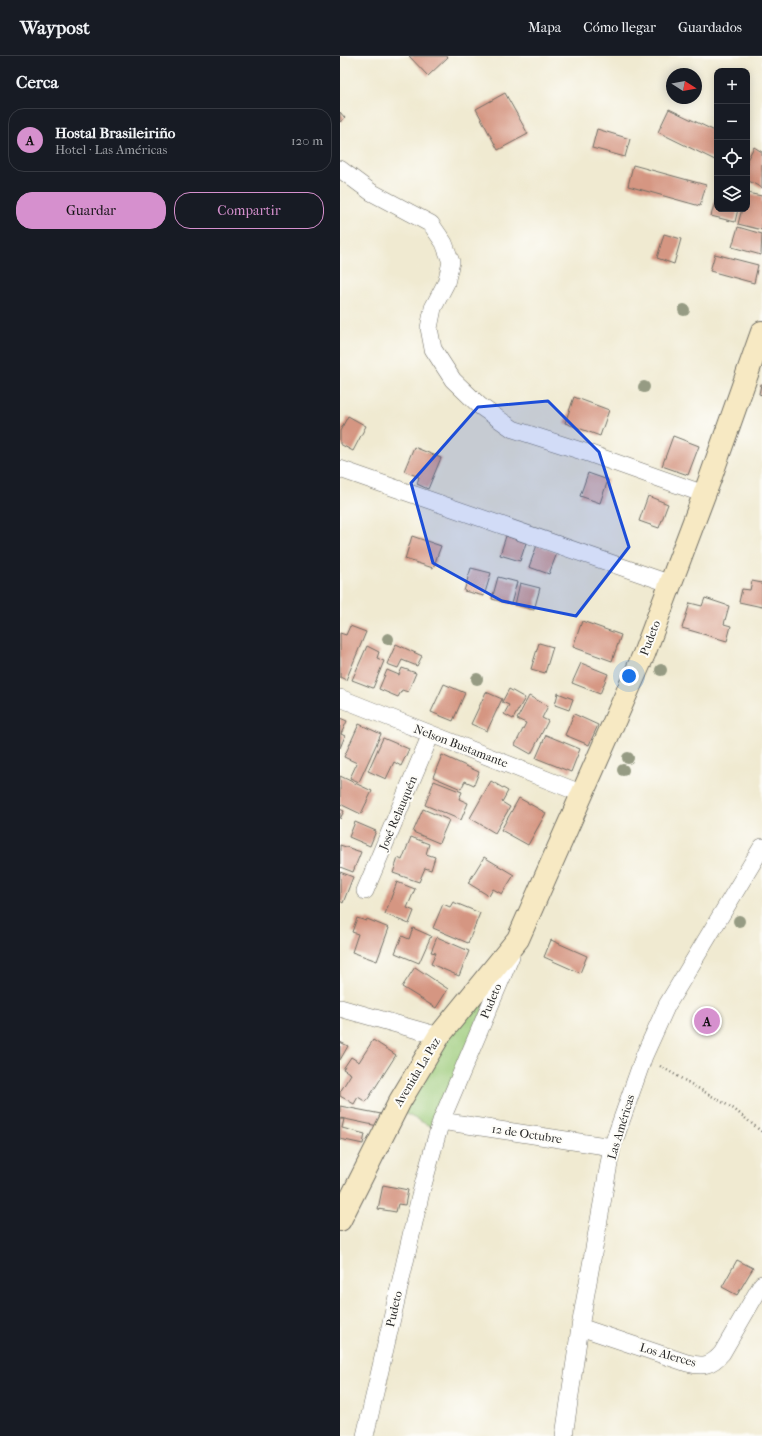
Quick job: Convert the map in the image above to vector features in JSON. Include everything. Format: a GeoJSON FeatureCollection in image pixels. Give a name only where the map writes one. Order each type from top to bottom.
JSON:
{"type":"FeatureCollection","features":[{"type":"Feature","properties":{"kind":"street"},"geometry":{"type":"LineString","coordinates":[[340,169],[371,192],[431,224],[444,243],[451,262],[446,283],[433,308],[429,328],[433,349],[453,380],[480,406],[513,429],[591,454],[704,494]]}},
{"type":"Feature","properties":{"kind":"street","name":"Pudeto"},"geometry":{"type":"LineString","coordinates":[[365,1436],[421,1192],[441,1121],[518,940],[644,654],[704,494],[762,332]]}},
{"type":"Feature","properties":{"kind":"street"},"geometry":{"type":"LineString","coordinates":[[340,469],[671,584]]}},
{"type":"Feature","properties":{"kind":"street","name":"Nelson Bustamante"},"geometry":{"type":"LineString","coordinates":[[340,698],[583,794]]}},
{"type":"Feature","properties":{"kind":"street","name":"José Relauquén"},"geometry":{"type":"LineString","coordinates":[[365,891],[432,734]]}},
{"type":"Feature","properties":{"kind":"street","name":"Las Américas"},"geometry":{"type":"LineString","coordinates":[[564,1436],[580,1327],[612,1147],[644,1056],[667,1005],[762,847]]}},
{"type":"Feature","properties":{"kind":"street","name":"Avenida La Paz"},"geometry":{"type":"LineString","coordinates":[[340,1220],[400,1101],[439,1036],[518,940]]}},
{"type":"Feature","properties":{"kind":"street"},"geometry":{"type":"LineString","coordinates":[[340,1008],[439,1036]]}},
{"type":"Feature","properties":{"kind":"street","name":"12 de Octubre"},"geometry":{"type":"LineString","coordinates":[[441,1121],[612,1147]]}},
{"type":"Feature","properties":{"kind":"street","name":"Los Alerces"},"geometry":{"type":"LineString","coordinates":[[580,1327],[687,1363],[706,1365],[715,1362],[722,1353],[762,1284]]}},
{"type":"Feature","properties":{"kind":"path"},"geometry":{"type":"LineString","coordinates":[[644,1056],[734,1109],[762,1132]]}},
{"type":"Feature","properties":{"kind":"highlighted area"},"geometry":{"type":"Polygon","coordinates":[[[548,401],[599,452],[629,547],[576,616],[502,601],[433,563],[411,483],[478,407],[548,401]]]}},
{"type":"Feature","properties":{"kind":"green space"},"geometry":{"type":"Polygon","coordinates":[[[500,968],[434,1128],[400,1111],[443,1037],[500,968]]]}},
{"type":"Feature","properties":{"kind":"building"},"geometry":{"type":"Polygon","coordinates":[[[409,56],[447,56],[448,57],[428,76],[409,56]]]}},
{"type":"Feature","properties":{"kind":"building"},"geometry":{"type":"Polygon","coordinates":[[[505,93],[528,134],[498,150],[476,109],[505,93]]]}},
{"type":"Feature","properties":{"kind":"building"},"geometry":{"type":"Polygon","coordinates":[[[669,109],[714,131],[714,160],[658,132],[669,109]]]}},
{"type":"Feature","properties":{"kind":"building"},"geometry":{"type":"Polygon","coordinates":[[[340,112],[345,118],[340,122],[340,112]]]}},
{"type":"Feature","properties":{"kind":"building"},"geometry":{"type":"Polygon","coordinates":[[[597,129],[630,139],[625,157],[592,148],[597,129]]]}},
{"type":"Feature","properties":{"kind":"building"},"geometry":{"type":"Polygon","coordinates":[[[754,147],[762,152],[762,188],[750,182],[750,154],[754,147]]]}},
{"type":"Feature","properties":{"kind":"building"},"geometry":{"type":"Polygon","coordinates":[[[633,165],[706,185],[700,206],[628,186],[633,165]]]}},
{"type":"Feature","properties":{"kind":"building"},"geometry":{"type":"Polygon","coordinates":[[[750,194],[762,196],[762,230],[738,224],[741,212],[750,212],[750,194]]]}},
{"type":"Feature","properties":{"kind":"building"},"geometry":{"type":"Polygon","coordinates":[[[714,205],[714,212],[737,212],[735,222],[711,216],[714,205]]]}},
{"type":"Feature","properties":{"kind":"building"},"geometry":{"type":"Polygon","coordinates":[[[738,227],[762,234],[761,255],[732,247],[738,227]]]}},
{"type":"Feature","properties":{"kind":"building"},"geometry":{"type":"Polygon","coordinates":[[[664,234],[681,239],[674,264],[657,258],[664,234]]]}},
{"type":"Feature","properties":{"kind":"building"},"geometry":{"type":"Polygon","coordinates":[[[715,254],[758,265],[754,283],[710,271],[715,254]]]}},
{"type":"Feature","properties":{"kind":"building"},"geometry":{"type":"Polygon","coordinates":[[[762,384],[762,395],[759,394],[762,384]]]}},
{"type":"Feature","properties":{"kind":"building"},"geometry":{"type":"Polygon","coordinates":[[[574,397],[609,410],[600,436],[565,423],[574,397]]]}},
{"type":"Feature","properties":{"kind":"building"},"geometry":{"type":"Polygon","coordinates":[[[348,416],[366,426],[353,451],[340,444],[340,431],[348,416]]]}},
{"type":"Feature","properties":{"kind":"building"},"geometry":{"type":"Polygon","coordinates":[[[673,436],[699,446],[688,475],[662,466],[673,436]]]}},
{"type":"Feature","properties":{"kind":"building"},"geometry":{"type":"Polygon","coordinates":[[[414,447],[441,458],[428,489],[417,484],[419,477],[404,471],[414,447]]]}},
{"type":"Feature","properties":{"kind":"building"},"geometry":{"type":"Polygon","coordinates":[[[588,473],[608,480],[600,503],[580,496],[588,473]]]}},
{"type":"Feature","properties":{"kind":"building"},"geometry":{"type":"Polygon","coordinates":[[[648,496],[668,504],[659,528],[639,521],[648,496]]]}},
{"type":"Feature","properties":{"kind":"building"},"geometry":{"type":"Polygon","coordinates":[[[412,536],[441,546],[433,568],[405,559],[412,536]]]}},
{"type":"Feature","properties":{"kind":"building"},"geometry":{"type":"Polygon","coordinates":[[[506,536],[526,543],[520,561],[500,555],[506,536]]]}},
{"type":"Feature","properties":{"kind":"building"},"geometry":{"type":"Polygon","coordinates":[[[537,545],[557,553],[549,574],[529,567],[537,545]]]}},
{"type":"Feature","properties":{"kind":"building"},"geometry":{"type":"Polygon","coordinates":[[[471,568],[491,573],[484,596],[464,591],[471,568]]]}},
{"type":"Feature","properties":{"kind":"building"},"geometry":{"type":"Polygon","coordinates":[[[498,577],[517,582],[511,604],[492,599],[498,577]]]}},
{"type":"Feature","properties":{"kind":"building"},"geometry":{"type":"Polygon","coordinates":[[[752,581],[762,583],[762,607],[739,602],[742,589],[750,590],[752,581]]]}},
{"type":"Feature","properties":{"kind":"building"},"geometry":{"type":"Polygon","coordinates":[[[520,583],[540,588],[534,610],[515,605],[520,583]]]}},
{"type":"Feature","properties":{"kind":"building"},"geometry":{"type":"Polygon","coordinates":[[[705,598],[729,606],[724,624],[731,626],[727,641],[682,628],[690,603],[702,606],[705,598]]]}},
{"type":"Feature","properties":{"kind":"building"},"geometry":{"type":"Polygon","coordinates":[[[582,621],[621,635],[612,661],[573,647],[582,621]]]}},
{"type":"Feature","properties":{"kind":"building"},"geometry":{"type":"Polygon","coordinates":[[[350,626],[366,632],[346,680],[340,677],[340,633],[346,635],[350,626]]]}},
{"type":"Feature","properties":{"kind":"building"},"geometry":{"type":"Polygon","coordinates":[[[539,643],[553,647],[545,673],[531,669],[539,643]]]}},
{"type":"Feature","properties":{"kind":"building"},"geometry":{"type":"Polygon","coordinates":[[[396,644],[422,656],[417,666],[402,660],[398,668],[387,664],[396,644]]]}},
{"type":"Feature","properties":{"kind":"building"},"geometry":{"type":"Polygon","coordinates":[[[367,646],[379,652],[377,658],[384,661],[373,688],[352,680],[367,646]]]}},
{"type":"Feature","properties":{"kind":"building"},"geometry":{"type":"Polygon","coordinates":[[[581,663],[608,674],[600,694],[572,683],[581,663]]]}},
{"type":"Feature","properties":{"kind":"building"},"geometry":{"type":"Polygon","coordinates":[[[402,668],[416,673],[408,692],[402,690],[398,697],[379,689],[387,670],[399,675],[402,668]]]}},
{"type":"Feature","properties":{"kind":"building"},"geometry":{"type":"Polygon","coordinates":[[[444,684],[465,693],[453,721],[431,712],[444,684]]]}},
{"type":"Feature","properties":{"kind":"building"},"geometry":{"type":"Polygon","coordinates":[[[509,689],[525,698],[513,719],[504,714],[509,705],[502,702],[509,689]]]}},
{"type":"Feature","properties":{"kind":"building"},"geometry":{"type":"Polygon","coordinates":[[[486,692],[502,699],[487,731],[471,724],[486,692]]]}},
{"type":"Feature","properties":{"kind":"building"},"geometry":{"type":"Polygon","coordinates":[[[558,693],[573,699],[569,710],[555,705],[558,693]]]}},
{"type":"Feature","properties":{"kind":"building"},"geometry":{"type":"Polygon","coordinates":[[[529,696],[548,706],[542,718],[548,721],[531,754],[515,745],[526,723],[517,719],[529,696]]]}},
{"type":"Feature","properties":{"kind":"building"},"geometry":{"type":"Polygon","coordinates":[[[574,714],[598,725],[589,745],[565,735],[574,714]]]}},
{"type":"Feature","properties":{"kind":"building"},"geometry":{"type":"Polygon","coordinates":[[[340,718],[347,721],[341,734],[345,736],[340,748],[340,718]]]}},
{"type":"Feature","properties":{"kind":"building"},"geometry":{"type":"Polygon","coordinates":[[[359,724],[381,734],[359,782],[350,778],[357,763],[344,757],[359,724]]]}},
{"type":"Feature","properties":{"kind":"building"},"geometry":{"type":"Polygon","coordinates":[[[546,735],[580,749],[571,772],[536,758],[546,735]]]}},
{"type":"Feature","properties":{"kind":"building"},"geometry":{"type":"Polygon","coordinates":[[[383,738],[409,749],[401,766],[394,762],[386,779],[368,771],[383,738]]]}},
{"type":"Feature","properties":{"kind":"building"},"geometry":{"type":"Polygon","coordinates":[[[442,755],[479,772],[474,785],[465,781],[461,789],[433,777],[442,755]]]}},
{"type":"Feature","properties":{"kind":"building"},"geometry":{"type":"Polygon","coordinates":[[[340,776],[372,791],[361,814],[340,804],[340,776]]]}},
{"type":"Feature","properties":{"kind":"building"},"geometry":{"type":"Polygon","coordinates":[[[434,781],[462,792],[459,799],[468,803],[461,820],[425,805],[434,781]]]}},
{"type":"Feature","properties":{"kind":"building"},"geometry":{"type":"Polygon","coordinates":[[[491,781],[508,791],[502,802],[510,807],[495,833],[470,818],[491,781]]]}},
{"type":"Feature","properties":{"kind":"building"},"geometry":{"type":"Polygon","coordinates":[[[519,798],[546,813],[528,845],[501,830],[519,798]]]}},
{"type":"Feature","properties":{"kind":"building"},"geometry":{"type":"Polygon","coordinates":[[[340,809],[344,811],[340,819],[340,809]]]}},
{"type":"Feature","properties":{"kind":"building"},"geometry":{"type":"Polygon","coordinates":[[[423,809],[449,820],[439,843],[413,832],[423,809]]]}},
{"type":"Feature","properties":{"kind":"building"},"geometry":{"type":"Polygon","coordinates":[[[355,822],[376,831],[370,846],[349,837],[355,822]]]}},
{"type":"Feature","properties":{"kind":"building"},"geometry":{"type":"Polygon","coordinates":[[[411,837],[429,844],[426,854],[435,857],[431,870],[425,868],[419,882],[393,873],[398,858],[402,860],[411,837]]]}},
{"type":"Feature","properties":{"kind":"building"},"geometry":{"type":"Polygon","coordinates":[[[340,845],[361,852],[353,872],[340,867],[340,845]]]}},
{"type":"Feature","properties":{"kind":"building"},"geometry":{"type":"Polygon","coordinates":[[[484,857],[514,875],[502,894],[493,889],[489,896],[468,883],[484,857]]]}},
{"type":"Feature","properties":{"kind":"building"},"geometry":{"type":"Polygon","coordinates":[[[340,872],[353,877],[343,903],[340,901],[340,872]]]}},
{"type":"Feature","properties":{"kind":"building"},"geometry":{"type":"Polygon","coordinates":[[[397,882],[415,889],[407,908],[414,911],[409,924],[385,914],[397,882]]]}},
{"type":"Feature","properties":{"kind":"building"},"geometry":{"type":"Polygon","coordinates":[[[453,902],[480,913],[468,943],[433,928],[443,904],[450,907],[453,902]]]}},
{"type":"Feature","properties":{"kind":"building"},"geometry":{"type":"Polygon","coordinates":[[[357,918],[366,921],[367,919],[389,928],[377,961],[352,952],[358,934],[352,932],[357,918]]]}},
{"type":"Feature","properties":{"kind":"building"},"geometry":{"type":"Polygon","coordinates":[[[413,928],[431,936],[419,963],[395,953],[402,936],[409,939],[413,928]]]}},
{"type":"Feature","properties":{"kind":"building"},"geometry":{"type":"Polygon","coordinates":[[[437,937],[469,951],[459,976],[431,964],[436,953],[431,952],[437,937]]]}},
{"type":"Feature","properties":{"kind":"building"},"geometry":{"type":"Polygon","coordinates":[[[551,940],[587,956],[580,973],[544,957],[551,940]]]}},
{"type":"Feature","properties":{"kind":"building"},"geometry":{"type":"Polygon","coordinates":[[[415,967],[448,989],[436,1008],[402,987],[415,967]]]}},
{"type":"Feature","properties":{"kind":"building"},"geometry":{"type":"Polygon","coordinates":[[[373,1040],[396,1055],[366,1102],[358,1097],[354,1104],[340,1096],[340,1092],[351,1074],[343,1069],[351,1057],[359,1062],[373,1040]]]}},
{"type":"Feature","properties":{"kind":"building"},"geometry":{"type":"Polygon","coordinates":[[[340,1042],[348,1046],[340,1060],[340,1042]]]}},
{"type":"Feature","properties":{"kind":"building"},"geometry":{"type":"Polygon","coordinates":[[[340,1106],[381,1114],[378,1126],[340,1118],[340,1106]]]}},
{"type":"Feature","properties":{"kind":"building"},"geometry":{"type":"Polygon","coordinates":[[[340,1119],[344,1119],[342,1128],[365,1134],[363,1144],[340,1139],[340,1119]]]}},
{"type":"Feature","properties":{"kind":"building"},"geometry":{"type":"Polygon","coordinates":[[[383,1185],[408,1190],[405,1205],[398,1204],[396,1212],[378,1209],[383,1185]]]}},
{"type":"Feature","properties":{"kind":"building"},"geometry":{"type":"Polygon","coordinates":[[[737,1260],[753,1268],[737,1295],[722,1287],[737,1260]]]}},
{"type":"Feature","properties":{"kind":"place","name":"Hostal Brasileiriño"},"geometry":{"type":"Point","coordinates":[707,1021]}}]}
